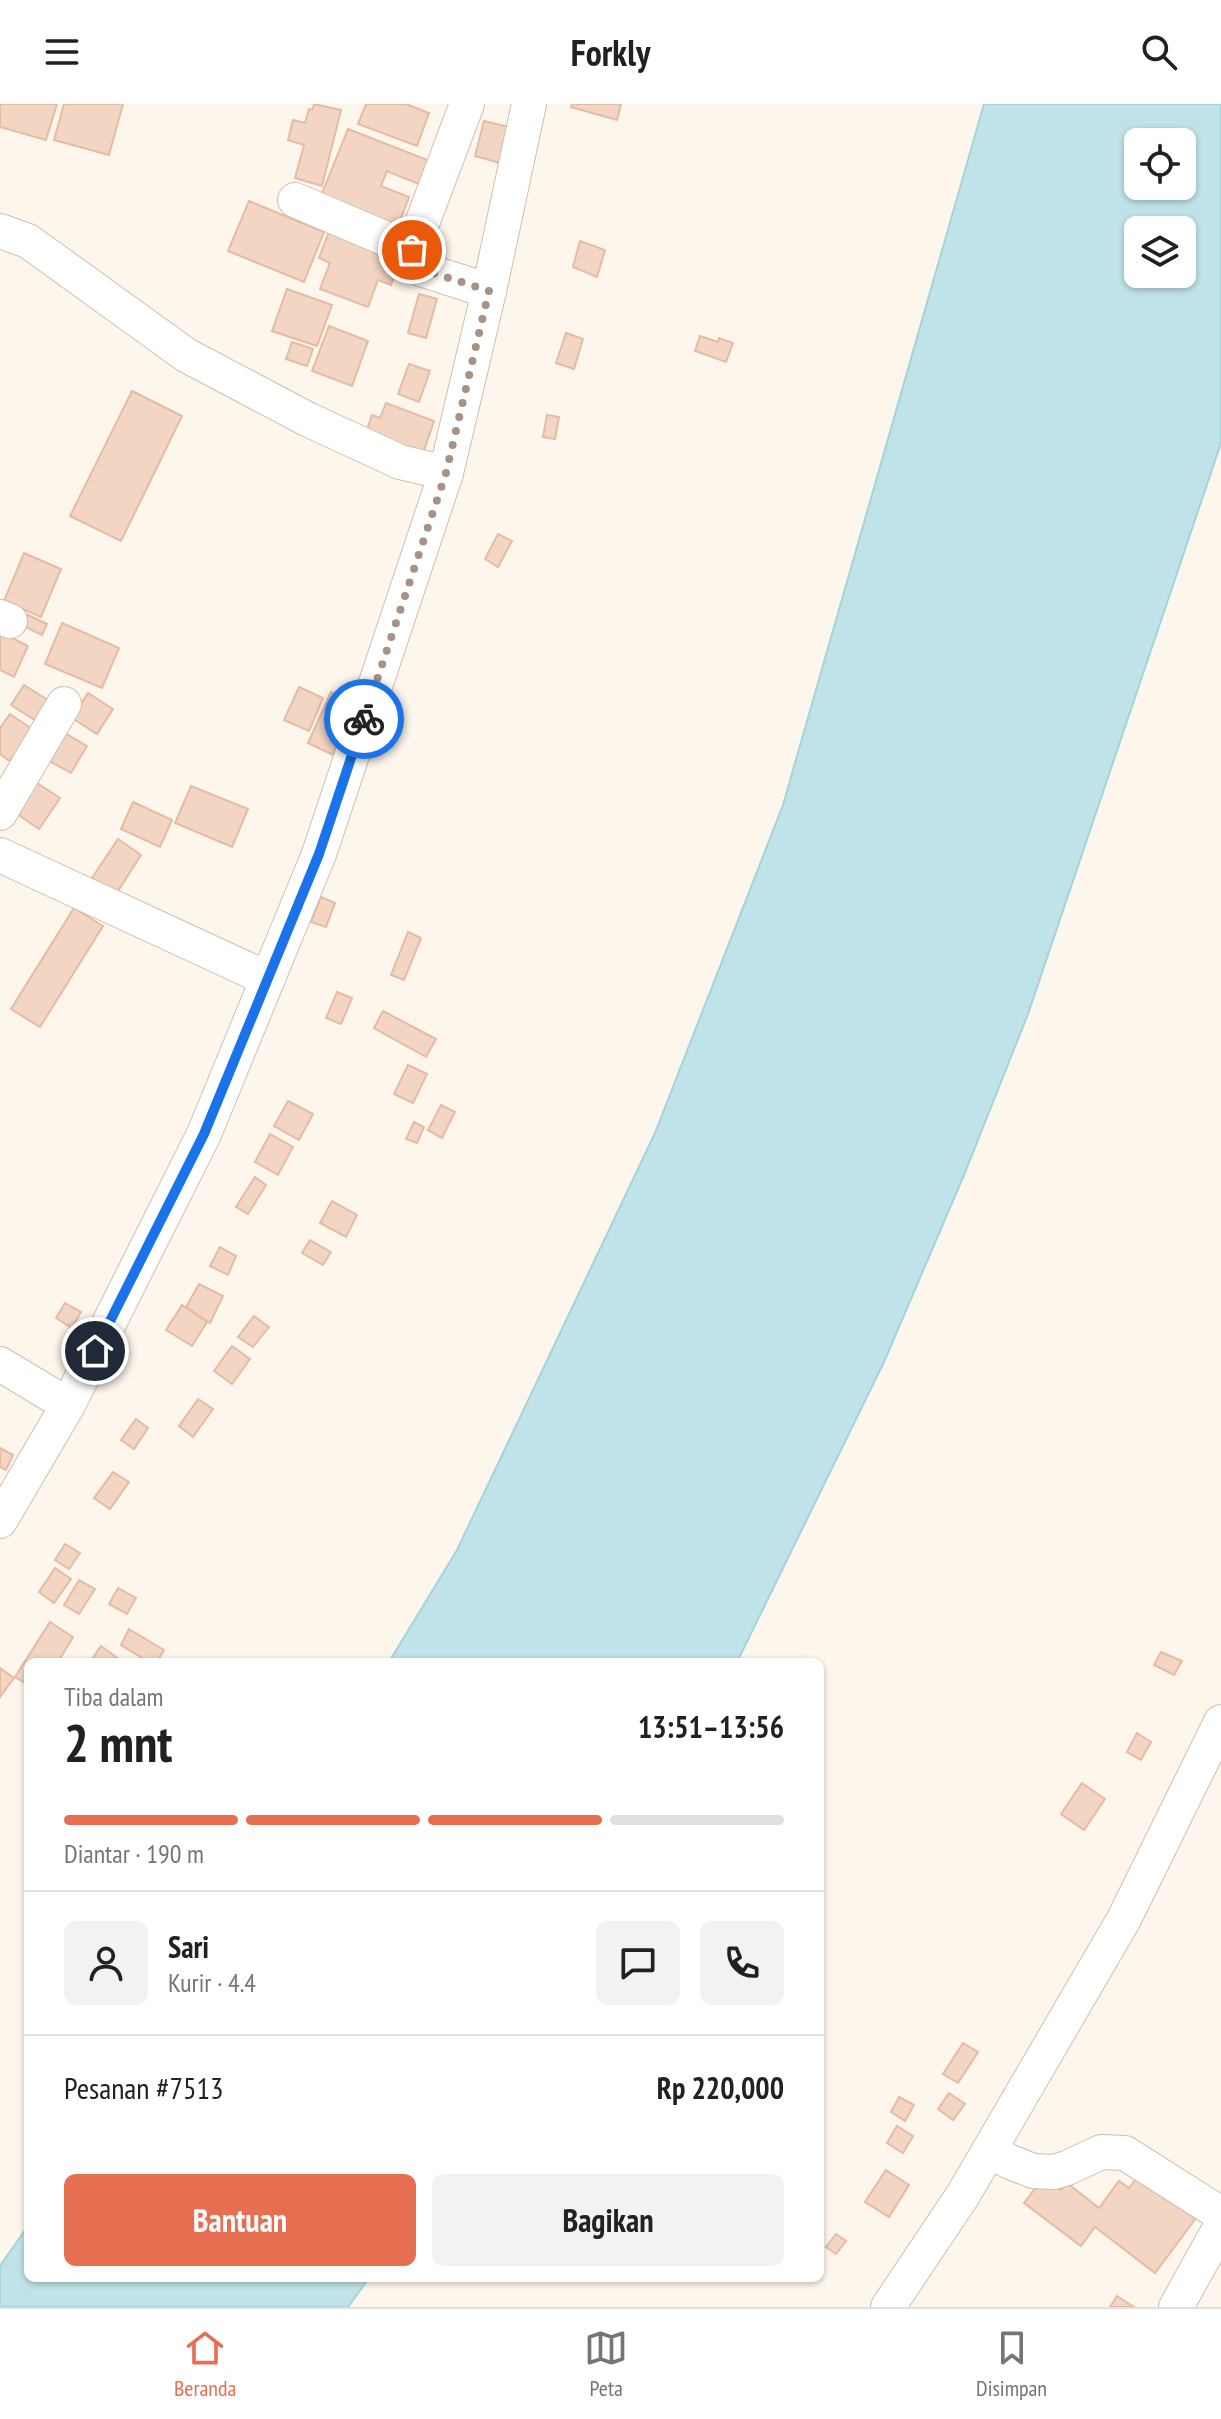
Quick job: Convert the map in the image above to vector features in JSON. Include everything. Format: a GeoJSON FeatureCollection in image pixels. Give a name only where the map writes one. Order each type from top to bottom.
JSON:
{"type":"FeatureCollection","features":[{"type":"Feature","properties":{"kind":"street"},"geometry":{"type":"LineString","coordinates":[[412,250],[467,104]]}},
{"type":"Feature","properties":{"kind":"street"},"geometry":{"type":"LineString","coordinates":[[0,1521],[68,1405],[204,1134],[319,854],[446,473],[529,104]]}},
{"type":"Feature","properties":{"kind":"street"},"geometry":{"type":"LineString","coordinates":[[295,200],[412,250],[421,269],[489,291]]}},
{"type":"Feature","properties":{"kind":"street"},"geometry":{"type":"LineString","coordinates":[[0,231],[28,241],[186,355],[320,426],[400,462],[446,473]]}},
{"type":"Feature","properties":{"kind":"street"},"geometry":{"type":"LineString","coordinates":[[0,813],[64,704]]}},
{"type":"Feature","properties":{"kind":"street"},"geometry":{"type":"LineString","coordinates":[[0,855],[268,979]]}},
{"type":"Feature","properties":{"kind":"street"},"geometry":{"type":"LineString","coordinates":[[0,1364],[68,1405]]}},
{"type":"Feature","properties":{"kind":"street"},"geometry":{"type":"LineString","coordinates":[[888,2307],[963,2195],[1010,2161],[1221,1722]]}},
{"type":"Feature","properties":{"kind":"street"},"geometry":{"type":"LineString","coordinates":[[1010,2161],[1054,2172],[1101,2152],[1125,2153],[1221,2214]]}},
{"type":"Feature","properties":{"kind":"street"},"geometry":{"type":"LineString","coordinates":[[1176,2307],[1221,2226]]}},
{"type":"Feature","properties":{"kind":"water"},"geometry":{"type":"Polygon","coordinates":[[[984,104],[1221,104],[1221,443],[1028,1014],[964,1175],[884,1362],[739,1658],[391,1658],[457,1550],[655,1133],[783,805],[984,104]]]}},
{"type":"Feature","properties":{"kind":"water"},"geometry":{"type":"Polygon","coordinates":[[[24,2232],[24,2282],[366,2282],[348,2307],[0,2307],[0,2266],[24,2232]]]}},
{"type":"Feature","properties":{"kind":"building"},"geometry":{"type":"Polygon","coordinates":[[[0,104],[57,104],[46,140],[0,127],[0,104]]]}},
{"type":"Feature","properties":{"kind":"building"},"geometry":{"type":"Polygon","coordinates":[[[64,104],[123,104],[109,155],[54,140],[64,104]]]}},
{"type":"Feature","properties":{"kind":"building"},"geometry":{"type":"Polygon","coordinates":[[[314,104],[341,110],[322,186],[295,178],[304,145],[288,140],[293,120],[305,123],[314,104]]]}},
{"type":"Feature","properties":{"kind":"building"},"geometry":{"type":"Polygon","coordinates":[[[366,104],[406,104],[429,113],[417,146],[358,124],[366,104]]]}},
{"type":"Feature","properties":{"kind":"building"},"geometry":{"type":"Polygon","coordinates":[[[572,104],[621,104],[617,120],[571,107],[572,104]]]}},
{"type":"Feature","properties":{"kind":"building"},"geometry":{"type":"Polygon","coordinates":[[[484,121],[509,127],[500,163],[475,156],[484,121]]]}},
{"type":"Feature","properties":{"kind":"building"},"geometry":{"type":"Polygon","coordinates":[[[348,129],[430,161],[421,185],[387,171],[381,186],[409,197],[398,226],[321,196],[348,129]]]}},
{"type":"Feature","properties":{"kind":"building"},"geometry":{"type":"Polygon","coordinates":[[[249,201],[324,232],[304,282],[228,251],[249,201]]]}},
{"type":"Feature","properties":{"kind":"building"},"geometry":{"type":"Polygon","coordinates":[[[330,229],[401,257],[391,285],[378,280],[368,307],[320,289],[330,263],[319,258],[330,229]]]}},
{"type":"Feature","properties":{"kind":"building"},"geometry":{"type":"Polygon","coordinates":[[[580,241],[605,250],[597,277],[573,267],[580,241]]]}},
{"type":"Feature","properties":{"kind":"building"},"geometry":{"type":"Polygon","coordinates":[[[287,289],[332,305],[317,346],[272,331],[287,289]]]}},
{"type":"Feature","properties":{"kind":"building"},"geometry":{"type":"Polygon","coordinates":[[[419,294],[437,299],[426,338],[408,333],[419,294]]]}},
{"type":"Feature","properties":{"kind":"building"},"geometry":{"type":"Polygon","coordinates":[[[329,326],[368,341],[352,386],[312,371],[329,326]]]}},
{"type":"Feature","properties":{"kind":"building"},"geometry":{"type":"Polygon","coordinates":[[[566,333],[583,339],[574,369],[556,363],[566,333]]]}},
{"type":"Feature","properties":{"kind":"building"},"geometry":{"type":"Polygon","coordinates":[[[700,336],[733,343],[726,362],[695,351],[700,336]]]}},
{"type":"Feature","properties":{"kind":"building"},"geometry":{"type":"Polygon","coordinates":[[[292,342],[313,349],[307,366],[286,359],[292,342]]]}},
{"type":"Feature","properties":{"kind":"building"},"geometry":{"type":"Polygon","coordinates":[[[409,364],[430,371],[419,402],[398,394],[409,364]]]}},
{"type":"Feature","properties":{"kind":"building"},"geometry":{"type":"Polygon","coordinates":[[[132,391],[182,416],[121,541],[70,516],[132,391]]]}},
{"type":"Feature","properties":{"kind":"building"},"geometry":{"type":"Polygon","coordinates":[[[386,403],[434,421],[421,459],[364,438],[372,415],[380,418],[386,403]]]}},
{"type":"Feature","properties":{"kind":"building"},"geometry":{"type":"Polygon","coordinates":[[[547,415],[559,417],[555,439],[543,437],[547,415]]]}},
{"type":"Feature","properties":{"kind":"building"},"geometry":{"type":"Polygon","coordinates":[[[498,534],[512,541],[498,567],[485,559],[498,534]]]}},
{"type":"Feature","properties":{"kind":"building"},"geometry":{"type":"Polygon","coordinates":[[[24,553],[61,569],[41,617],[4,601],[24,553]]]}},
{"type":"Feature","properties":{"kind":"building"},"geometry":{"type":"Polygon","coordinates":[[[24,613],[47,624],[42,635],[19,624],[24,613]]]}},
{"type":"Feature","properties":{"kind":"building"},"geometry":{"type":"Polygon","coordinates":[[[62,623],[119,648],[102,688],[45,664],[62,623]]]}},
{"type":"Feature","properties":{"kind":"building"},"geometry":{"type":"Polygon","coordinates":[[[0,632],[28,646],[14,677],[0,670],[0,632]]]}},
{"type":"Feature","properties":{"kind":"building"},"geometry":{"type":"Polygon","coordinates":[[[24,685],[54,704],[41,724],[11,705],[24,685]]]}},
{"type":"Feature","properties":{"kind":"building"},"geometry":{"type":"Polygon","coordinates":[[[299,687],[323,698],[309,731],[284,720],[299,687]]]}},
{"type":"Feature","properties":{"kind":"building"},"geometry":{"type":"Polygon","coordinates":[[[331,692],[356,704],[333,755],[308,743],[331,692]]]}},
{"type":"Feature","properties":{"kind":"building"},"geometry":{"type":"Polygon","coordinates":[[[88,693],[113,709],[97,734],[72,718],[88,693]]]}},
{"type":"Feature","properties":{"kind":"building"},"geometry":{"type":"Polygon","coordinates":[[[10,714],[32,729],[10,761],[0,754],[0,728],[10,714]]]}},
{"type":"Feature","properties":{"kind":"building"},"geometry":{"type":"Polygon","coordinates":[[[58,729],[87,746],[71,773],[42,757],[58,729]]]}},
{"type":"Feature","properties":{"kind":"building"},"geometry":{"type":"Polygon","coordinates":[[[34,781],[60,798],[39,829],[13,811],[34,781]]]}},
{"type":"Feature","properties":{"kind":"building"},"geometry":{"type":"Polygon","coordinates":[[[191,786],[248,809],[232,847],[175,823],[191,786]]]}},
{"type":"Feature","properties":{"kind":"building"},"geometry":{"type":"Polygon","coordinates":[[[133,802],[172,820],[160,847],[121,829],[133,802]]]}},
{"type":"Feature","properties":{"kind":"building"},"geometry":{"type":"Polygon","coordinates":[[[118,839],[141,855],[116,894],[92,878],[118,839]]]}},
{"type":"Feature","properties":{"kind":"building"},"geometry":{"type":"Polygon","coordinates":[[[321,897],[335,903],[326,927],[311,922],[321,897]]]}},
{"type":"Feature","properties":{"kind":"building"},"geometry":{"type":"Polygon","coordinates":[[[74,908],[103,926],[40,1027],[11,1009],[74,908]]]}},
{"type":"Feature","properties":{"kind":"building"},"geometry":{"type":"Polygon","coordinates":[[[408,932],[421,938],[404,980],[391,975],[408,932]]]}},
{"type":"Feature","properties":{"kind":"building"},"geometry":{"type":"Polygon","coordinates":[[[337,992],[352,998],[341,1024],[326,1018],[337,992]]]}},
{"type":"Feature","properties":{"kind":"building"},"geometry":{"type":"Polygon","coordinates":[[[383,1011],[436,1039],[426,1057],[374,1028],[383,1011]]]}},
{"type":"Feature","properties":{"kind":"building"},"geometry":{"type":"Polygon","coordinates":[[[408,1065],[427,1074],[413,1103],[394,1094],[408,1065]]]}},
{"type":"Feature","properties":{"kind":"building"},"geometry":{"type":"Polygon","coordinates":[[[288,1101],[313,1114],[299,1140],[274,1126],[288,1101]]]}},
{"type":"Feature","properties":{"kind":"building"},"geometry":{"type":"Polygon","coordinates":[[[441,1105],[455,1112],[442,1138],[428,1130],[441,1105]]]}},
{"type":"Feature","properties":{"kind":"building"},"geometry":{"type":"Polygon","coordinates":[[[414,1122],[424,1127],[417,1143],[406,1139],[414,1122]]]}},
{"type":"Feature","properties":{"kind":"building"},"geometry":{"type":"Polygon","coordinates":[[[270,1134],[293,1147],[278,1175],[255,1162],[270,1134]]]}},
{"type":"Feature","properties":{"kind":"building"},"geometry":{"type":"Polygon","coordinates":[[[255,1177],[266,1185],[248,1214],[236,1207],[255,1177]]]}},
{"type":"Feature","properties":{"kind":"building"},"geometry":{"type":"Polygon","coordinates":[[[332,1201],[357,1215],[346,1237],[320,1223],[332,1201]]]}},
{"type":"Feature","properties":{"kind":"building"},"geometry":{"type":"Polygon","coordinates":[[[310,1240],[331,1252],[323,1265],[302,1253],[310,1240]]]}},
{"type":"Feature","properties":{"kind":"building"},"geometry":{"type":"Polygon","coordinates":[[[220,1247],[236,1256],[228,1275],[210,1266],[220,1247]]]}},
{"type":"Feature","properties":{"kind":"building"},"geometry":{"type":"Polygon","coordinates":[[[199,1284],[223,1296],[210,1323],[186,1307],[199,1284]]]}},
{"type":"Feature","properties":{"kind":"building"},"geometry":{"type":"Polygon","coordinates":[[[65,1303],[81,1312],[72,1328],[56,1318],[65,1303]]]}},
{"type":"Feature","properties":{"kind":"building"},"geometry":{"type":"Polygon","coordinates":[[[182,1305],[207,1322],[192,1346],[166,1330],[182,1305]]]}},
{"type":"Feature","properties":{"kind":"building"},"geometry":{"type":"Polygon","coordinates":[[[254,1316],[269,1327],[253,1347],[238,1337],[254,1316]]]}},
{"type":"Feature","properties":{"kind":"building"},"geometry":{"type":"Polygon","coordinates":[[[232,1346],[250,1359],[232,1384],[214,1371],[232,1346]]]}},
{"type":"Feature","properties":{"kind":"building"},"geometry":{"type":"Polygon","coordinates":[[[198,1399],[213,1409],[193,1437],[179,1426],[198,1399]]]}},
{"type":"Feature","properties":{"kind":"building"},"geometry":{"type":"Polygon","coordinates":[[[136,1419],[148,1428],[134,1449],[121,1440],[136,1419]]]}},
{"type":"Feature","properties":{"kind":"building"},"geometry":{"type":"Polygon","coordinates":[[[0,1448],[13,1455],[6,1470],[0,1467],[0,1448]]]}},
{"type":"Feature","properties":{"kind":"building"},"geometry":{"type":"Polygon","coordinates":[[[113,1472],[129,1482],[110,1509],[94,1498],[113,1472]]]}},
{"type":"Feature","properties":{"kind":"building"},"geometry":{"type":"Polygon","coordinates":[[[65,1544],[80,1553],[69,1569],[55,1560],[65,1544]]]}},
{"type":"Feature","properties":{"kind":"building"},"geometry":{"type":"Polygon","coordinates":[[[55,1568],[71,1579],[54,1603],[39,1592],[55,1568]]]}},
{"type":"Feature","properties":{"kind":"building"},"geometry":{"type":"Polygon","coordinates":[[[79,1580],[95,1589],[79,1614],[64,1605],[79,1580]]]}},
{"type":"Feature","properties":{"kind":"building"},"geometry":{"type":"Polygon","coordinates":[[[118,1588],[136,1598],[127,1614],[109,1604],[118,1588]]]}},
{"type":"Feature","properties":{"kind":"building"},"geometry":{"type":"Polygon","coordinates":[[[50,1622],[73,1637],[60,1658],[27,1658],[50,1622]]]}},
{"type":"Feature","properties":{"kind":"building"},"geometry":{"type":"Polygon","coordinates":[[[129,1629],[164,1650],[159,1658],[142,1658],[121,1645],[129,1629]]]}},
{"type":"Feature","properties":{"kind":"building"},"geometry":{"type":"Polygon","coordinates":[[[101,1646],[118,1658],[93,1658],[101,1646]]]}},
{"type":"Feature","properties":{"kind":"building"},"geometry":{"type":"Polygon","coordinates":[[[1161,1652],[1182,1661],[1174,1675],[1154,1665],[1161,1652]]]}},
{"type":"Feature","properties":{"kind":"building"},"geometry":{"type":"Polygon","coordinates":[[[24,1663],[24,1683],[15,1677],[24,1663]]]}},
{"type":"Feature","properties":{"kind":"building"},"geometry":{"type":"Polygon","coordinates":[[[0,1668],[14,1678],[0,1697],[0,1668]]]}},
{"type":"Feature","properties":{"kind":"building"},"geometry":{"type":"Polygon","coordinates":[[[1137,1733],[1151,1742],[1141,1760],[1127,1752],[1137,1733]]]}},
{"type":"Feature","properties":{"kind":"building"},"geometry":{"type":"Polygon","coordinates":[[[1082,1783],[1105,1799],[1084,1830],[1061,1814],[1082,1783]]]}},
{"type":"Feature","properties":{"kind":"building"},"geometry":{"type":"Polygon","coordinates":[[[963,2043],[978,2052],[958,2083],[943,2074],[963,2043]]]}},
{"type":"Feature","properties":{"kind":"building"},"geometry":{"type":"Polygon","coordinates":[[[949,2093],[965,2104],[953,2120],[938,2109],[949,2093]]]}},
{"type":"Feature","properties":{"kind":"building"},"geometry":{"type":"Polygon","coordinates":[[[899,2097],[914,2105],[905,2121],[891,2112],[899,2097]]]}},
{"type":"Feature","properties":{"kind":"building"},"geometry":{"type":"Polygon","coordinates":[[[897,2126],[913,2136],[903,2153],[887,2143],[897,2126]]]}},
{"type":"Feature","properties":{"kind":"building"},"geometry":{"type":"Polygon","coordinates":[[[886,2170],[909,2185],[889,2217],[865,2202],[886,2170]]]}},
{"type":"Feature","properties":{"kind":"building"},"geometry":{"type":"Polygon","coordinates":[[[1139,2175],[1196,2218],[1155,2273],[1095,2227],[1081,2246],[1024,2203],[1044,2177],[1061,2190],[1067,2183],[1099,2208],[1119,2181],[1129,2188],[1139,2175]]]}},
{"type":"Feature","properties":{"kind":"building"},"geometry":{"type":"Polygon","coordinates":[[[836,2234],[846,2241],[836,2254],[826,2247],[836,2234]]]}},
{"type":"Feature","properties":{"kind":"building"},"geometry":{"type":"Polygon","coordinates":[[[1117,2296],[1134,2307],[1110,2307],[1117,2296]]]}},
{"type":"Feature","properties":{"kind":"way so far"},"geometry":{"type":"LineString","coordinates":[[364,719],[446,473],[489,291],[421,269],[412,250]]}},
{"type":"Feature","properties":{"kind":"route"},"geometry":{"type":"LineString","coordinates":[[95,1351],[204,1134],[319,854],[364,719]]}}]}
